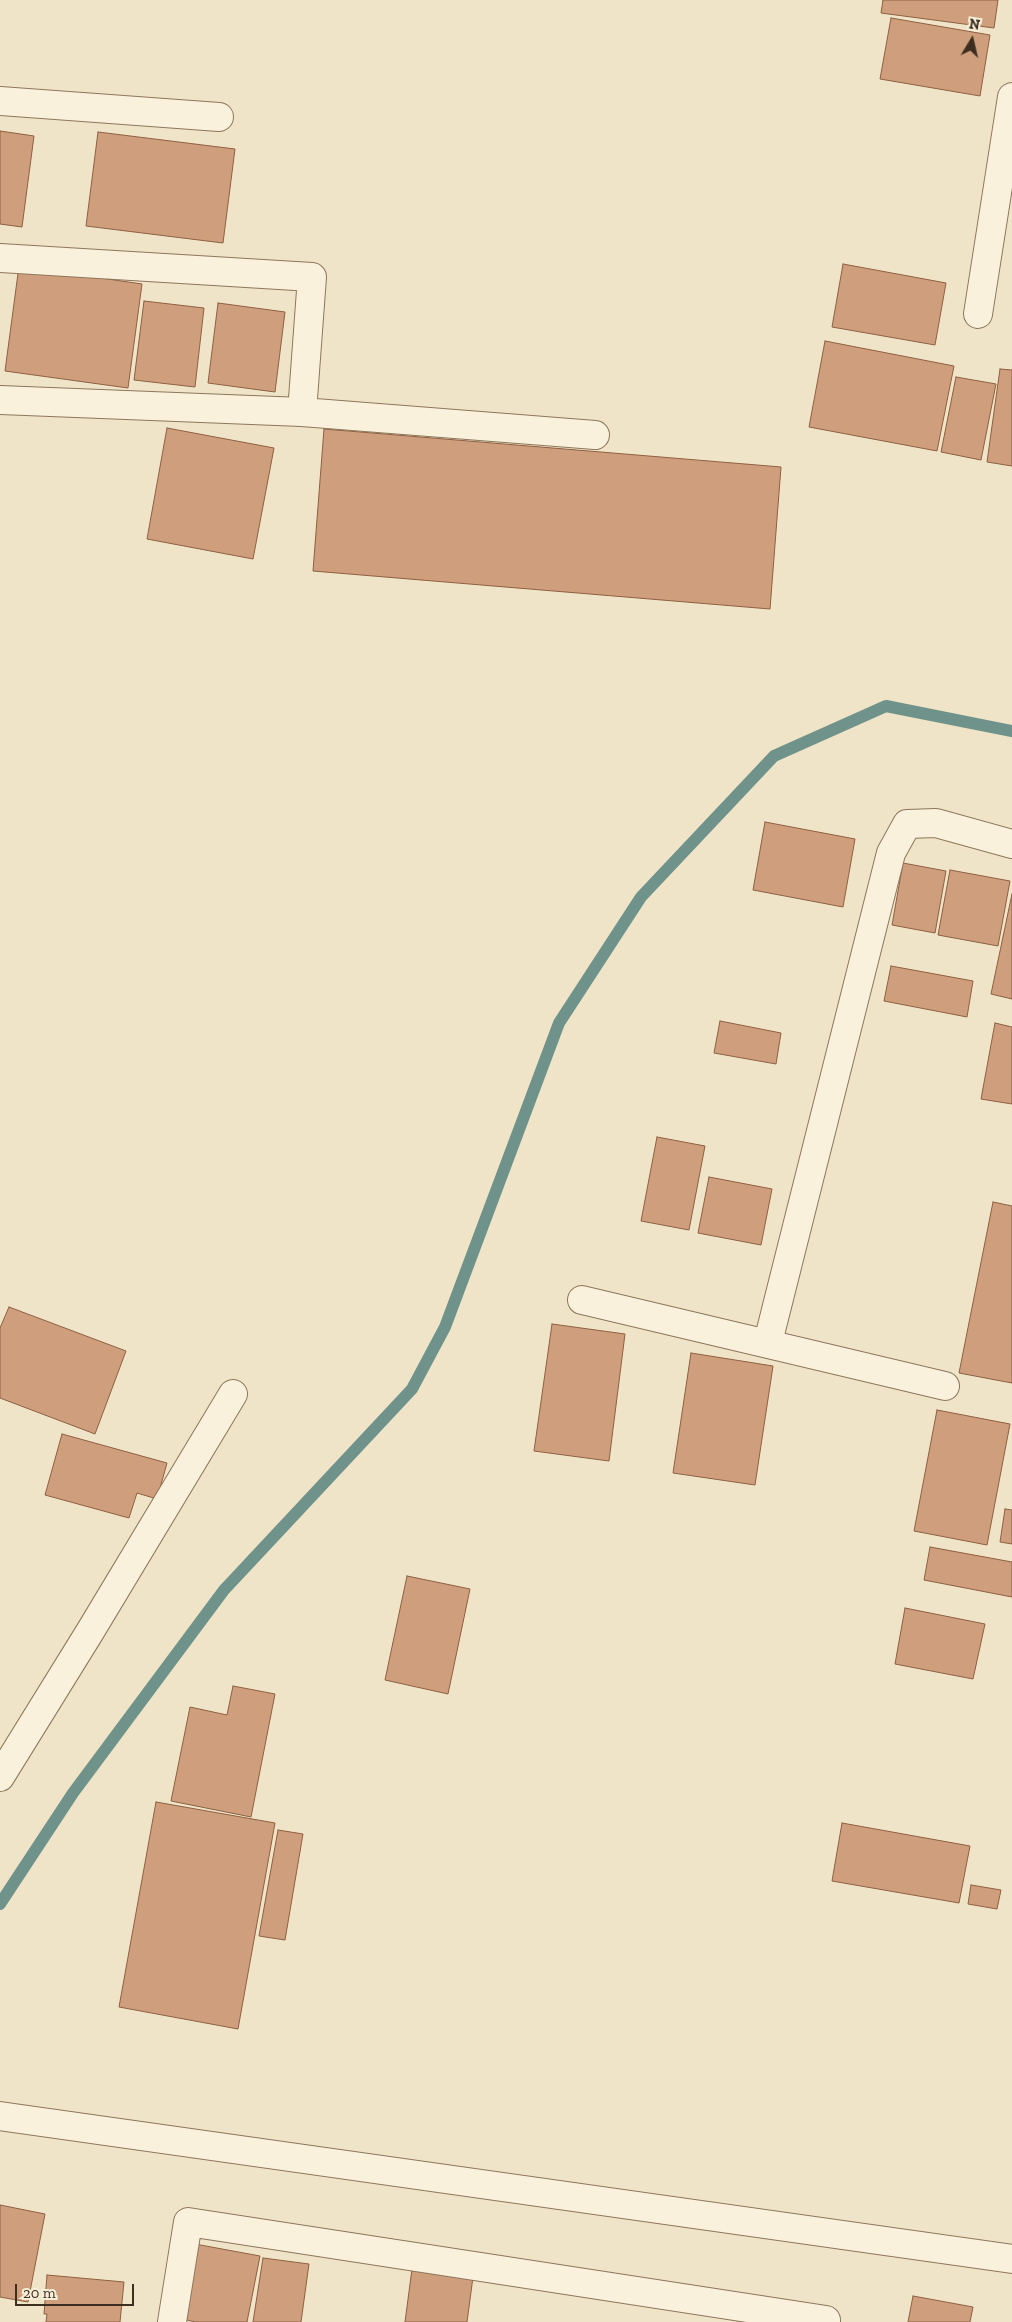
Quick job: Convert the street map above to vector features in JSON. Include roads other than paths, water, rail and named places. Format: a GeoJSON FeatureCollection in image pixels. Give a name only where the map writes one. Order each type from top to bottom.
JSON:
{"type":"FeatureCollection","features":[{"type":"Feature","properties":{"kind":"street"},"geometry":{"type":"LineString","coordinates":[[978,314],[1003,209],[1012,97]]}},
{"type":"Feature","properties":{"kind":"street"},"geometry":{"type":"LineString","coordinates":[[0,101],[219,117]]}},
{"type":"Feature","properties":{"kind":"street"},"geometry":{"type":"LineString","coordinates":[[0,258],[312,277],[302,412]]}},
{"type":"Feature","properties":{"kind":"street"},"geometry":{"type":"LineString","coordinates":[[0,400],[302,412],[595,435]]}},
{"type":"Feature","properties":{"kind":"street"},"geometry":{"type":"LineString","coordinates":[[768,1342],[891,853],[907,824],[936,823],[1012,844]]}},
{"type":"Feature","properties":{"kind":"street"},"geometry":{"type":"LineString","coordinates":[[582,1300],[768,1342],[945,1386]]}},
{"type":"Feature","properties":{"kind":"street"},"geometry":{"type":"LineString","coordinates":[[0,1777],[233,1394]]}},
{"type":"Feature","properties":{"kind":"street"},"geometry":{"type":"LineString","coordinates":[[0,2116],[1012,2259]]}},
{"type":"Feature","properties":{"kind":"street"},"geometry":{"type":"LineString","coordinates":[[172,2322],[188,2222],[826,2320],[826,2322]]}},
{"type":"Feature","properties":{"kind":"waterway"},"geometry":{"type":"LineString","coordinates":[[0,1904],[73,1793],[224,1590],[412,1389],[445,1327],[559,1023],[641,897],[774,756],[886,706],[1012,731]]}}]}
